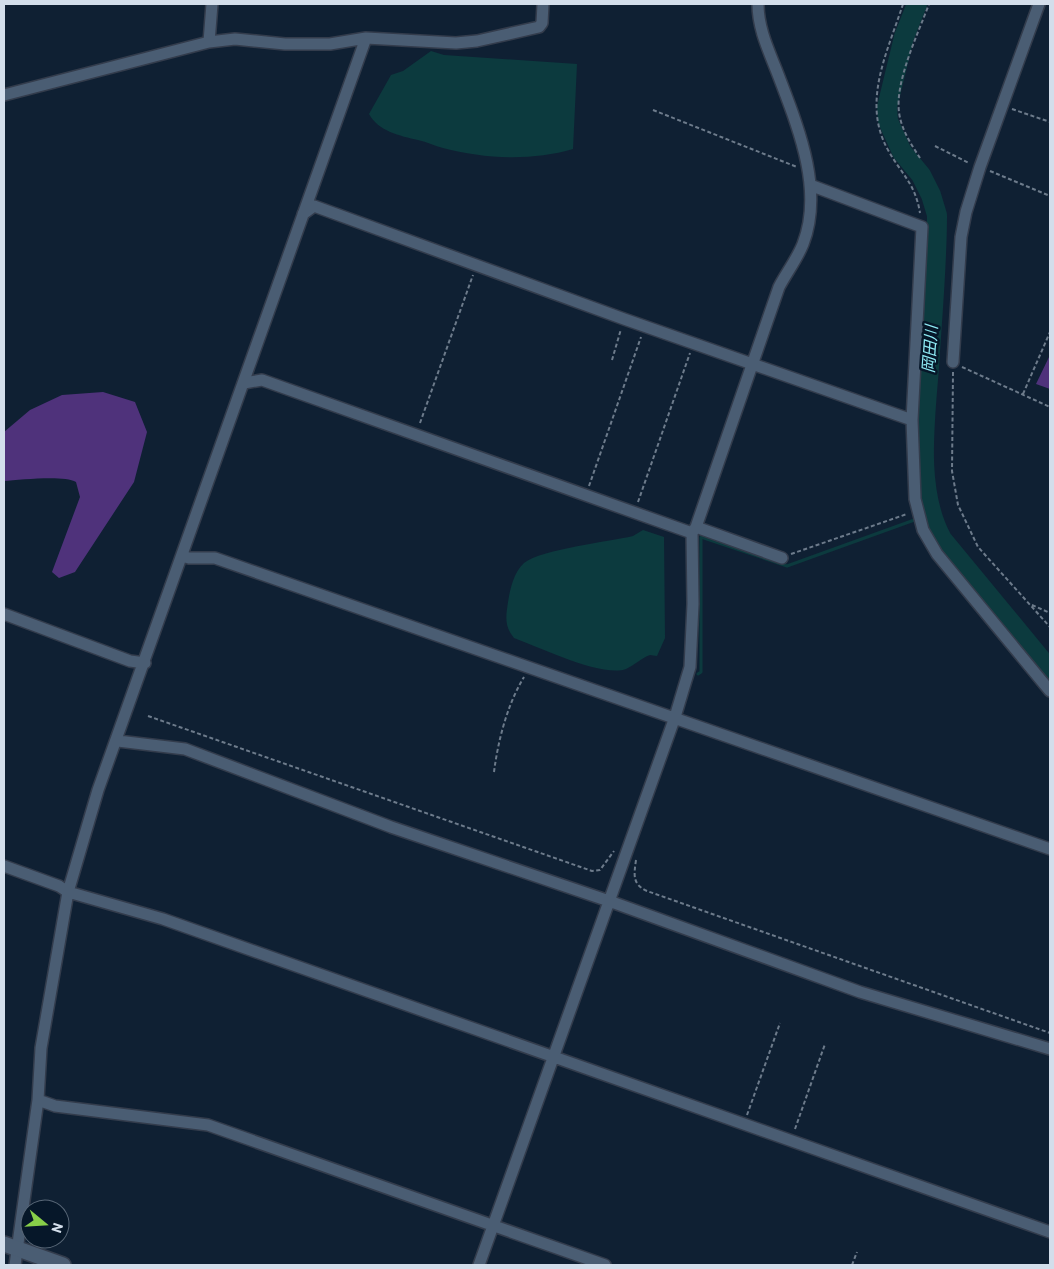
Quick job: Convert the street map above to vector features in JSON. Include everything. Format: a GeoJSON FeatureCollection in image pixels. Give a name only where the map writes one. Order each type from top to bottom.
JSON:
{"type":"FeatureCollection","features":[{"type":"Feature","properties":{"kind":"street"},"geometry":{"type":"LineString","coordinates":[[208,42],[212,4]]}},
{"type":"Feature","properties":{"kind":"street"},"geometry":{"type":"LineString","coordinates":[[4,95],[208,42],[235,39],[271,44],[330,44],[366,38],[456,43],[477,42],[538,27],[542,23],[544,4]]}},
{"type":"Feature","properties":{"kind":"street"},"geometry":{"type":"LineString","coordinates":[[479,1265],[675,717],[690,667],[694,530],[779,287],[804,242],[809,222],[810,186],[808,167],[791,108],[761,31],[758,4]]}},
{"type":"Feature","properties":{"kind":"street"},"geometry":{"type":"LineString","coordinates":[[953,362],[961,237],[980,167],[1039,4]]}},
{"type":"Feature","properties":{"kind":"street"},"geometry":{"type":"LineString","coordinates":[[15,1265],[10,1246],[38,1100],[41,1048],[68,892],[98,790],[118,741],[366,38]]}},
{"type":"Feature","properties":{"kind":"street"},"geometry":{"type":"LineString","coordinates":[[810,186],[922,227],[912,420],[915,499],[923,530],[937,554],[1050,691]]}},
{"type":"Feature","properties":{"kind":"street"},"geometry":{"type":"LineString","coordinates":[[303,214],[314,206],[624,319],[912,420]]}},
{"type":"Feature","properties":{"kind":"street"},"geometry":{"type":"LineString","coordinates":[[244,383],[262,380],[634,513],[782,558]]}},
{"type":"Feature","properties":{"kind":"street"},"geometry":{"type":"LineString","coordinates":[[182,556],[189,558],[215,558],[675,717],[1050,850]]}},
{"type":"Feature","properties":{"kind":"street"},"geometry":{"type":"LineString","coordinates":[[4,614],[130,661],[145,664]]}},
{"type":"Feature","properties":{"kind":"street"},"geometry":{"type":"LineString","coordinates":[[118,741],[185,749],[391,826],[609,901],[860,992],[1050,1049]]}},
{"type":"Feature","properties":{"kind":"street"},"geometry":{"type":"LineString","coordinates":[[4,866],[59,886],[68,892],[163,919],[508,1041],[553,1055],[1050,1232]]}},
{"type":"Feature","properties":{"kind":"street"},"geometry":{"type":"LineString","coordinates":[[38,1100],[55,1106],[208,1125],[605,1265]]}},
{"type":"Feature","properties":{"kind":"street"},"geometry":{"type":"LineString","coordinates":[[10,1246],[63,1265]]}},
{"type":"Feature","properties":{"kind":"path"},"geometry":{"type":"LineString","coordinates":[[903,4],[884,62],[875,98],[875,111],[887,148],[917,196],[922,227]]}},
{"type":"Feature","properties":{"kind":"path"},"geometry":{"type":"LineString","coordinates":[[920,158],[901,122],[899,100],[904,74],[929,4]]}},
{"type":"Feature","properties":{"kind":"path"},"geometry":{"type":"LineString","coordinates":[[1003,105],[1050,122]]}},
{"type":"Feature","properties":{"kind":"path"},"geometry":{"type":"LineString","coordinates":[[653,110],[798,167],[808,167]]}},
{"type":"Feature","properties":{"kind":"path"},"geometry":{"type":"LineString","coordinates":[[935,146],[1050,196]]}},
{"type":"Feature","properties":{"kind":"path"},"geometry":{"type":"LineString","coordinates":[[415,435],[476,266]]}},
{"type":"Feature","properties":{"kind":"path"},"geometry":{"type":"LineString","coordinates":[[612,360],[624,319]]}},
{"type":"Feature","properties":{"kind":"path"},"geometry":{"type":"LineString","coordinates":[[586,495],[645,326]]}},
{"type":"Feature","properties":{"kind":"path"},"geometry":{"type":"LineString","coordinates":[[1023,394],[1050,332]]}},
{"type":"Feature","properties":{"kind":"path"},"geometry":{"type":"LineString","coordinates":[[634,513],[693,343]]}},
{"type":"Feature","properties":{"kind":"path"},"geometry":{"type":"LineString","coordinates":[[1050,407],[953,362],[952,471],[958,505],[978,548],[1050,627]]}},
{"type":"Feature","properties":{"kind":"path"},"geometry":{"type":"LineString","coordinates":[[782,558],[918,510]]}},
{"type":"Feature","properties":{"kind":"path"},"geometry":{"type":"LineString","coordinates":[[1030,604],[1050,613]]}},
{"type":"Feature","properties":{"kind":"path"},"geometry":{"type":"LineString","coordinates":[[494,772],[501,738],[513,699],[530,667]]}},
{"type":"Feature","properties":{"kind":"path"},"geometry":{"type":"LineString","coordinates":[[148,716],[592,871],[600,870],[605,866],[617,846]]}},
{"type":"Feature","properties":{"kind":"path"},"geometry":{"type":"LineString","coordinates":[[632,836],[639,842],[635,871],[635,882],[638,887],[1050,1033]]}},
{"type":"Feature","properties":{"kind":"path"},"geometry":{"type":"LineString","coordinates":[[744,1124],[780,1023]]}},
{"type":"Feature","properties":{"kind":"path"},"geometry":{"type":"LineString","coordinates":[[792,1140],[825,1044]]}},
{"type":"Feature","properties":{"kind":"path"},"geometry":{"type":"LineString","coordinates":[[852,1265],[857,1252]]}},
{"type":"Feature","properties":{"kind":"shaded area"},"geometry":{"type":"Polygon","coordinates":[[[431,51],[444,55],[577,64],[573,149],[525,157],[491,156],[443,148],[397,134],[378,125],[369,114],[391,75],[403,71],[431,51]]]}},
{"type":"Feature","properties":{"kind":"shaded area"},"geometry":{"type":"Polygon","coordinates":[[[1050,355],[1050,389],[1036,384],[1050,355]]]}},
{"type":"Feature","properties":{"kind":"shaded area"},"geometry":{"type":"Polygon","coordinates":[[[103,392],[135,402],[147,432],[134,482],[75,572],[59,578],[52,572],[80,497],[76,482],[52,478],[4,481],[4,432],[30,410],[62,395],[103,392]]]}},
{"type":"Feature","properties":{"kind":"shaded area"},"geometry":{"type":"Polygon","coordinates":[[[643,530],[664,537],[665,638],[657,656],[647,656],[626,669],[616,671],[587,666],[514,638],[507,625],[507,607],[513,581],[524,563],[545,554],[576,546],[633,536],[643,530]]]}},
{"type":"Feature","properties":{"kind":"waterway","name":"岡田川"},"geometry":{"type":"LineString","coordinates":[[917,4],[904,37],[887,107],[888,121],[902,152],[921,175],[931,195],[937,215],[924,432],[925,477],[928,499],[942,539],[1050,670]]}},
{"type":"Feature","properties":{"kind":"waterway"},"geometry":{"type":"LineString","coordinates":[[698,674],[701,672],[701,537],[787,566],[931,514]]}}]}
